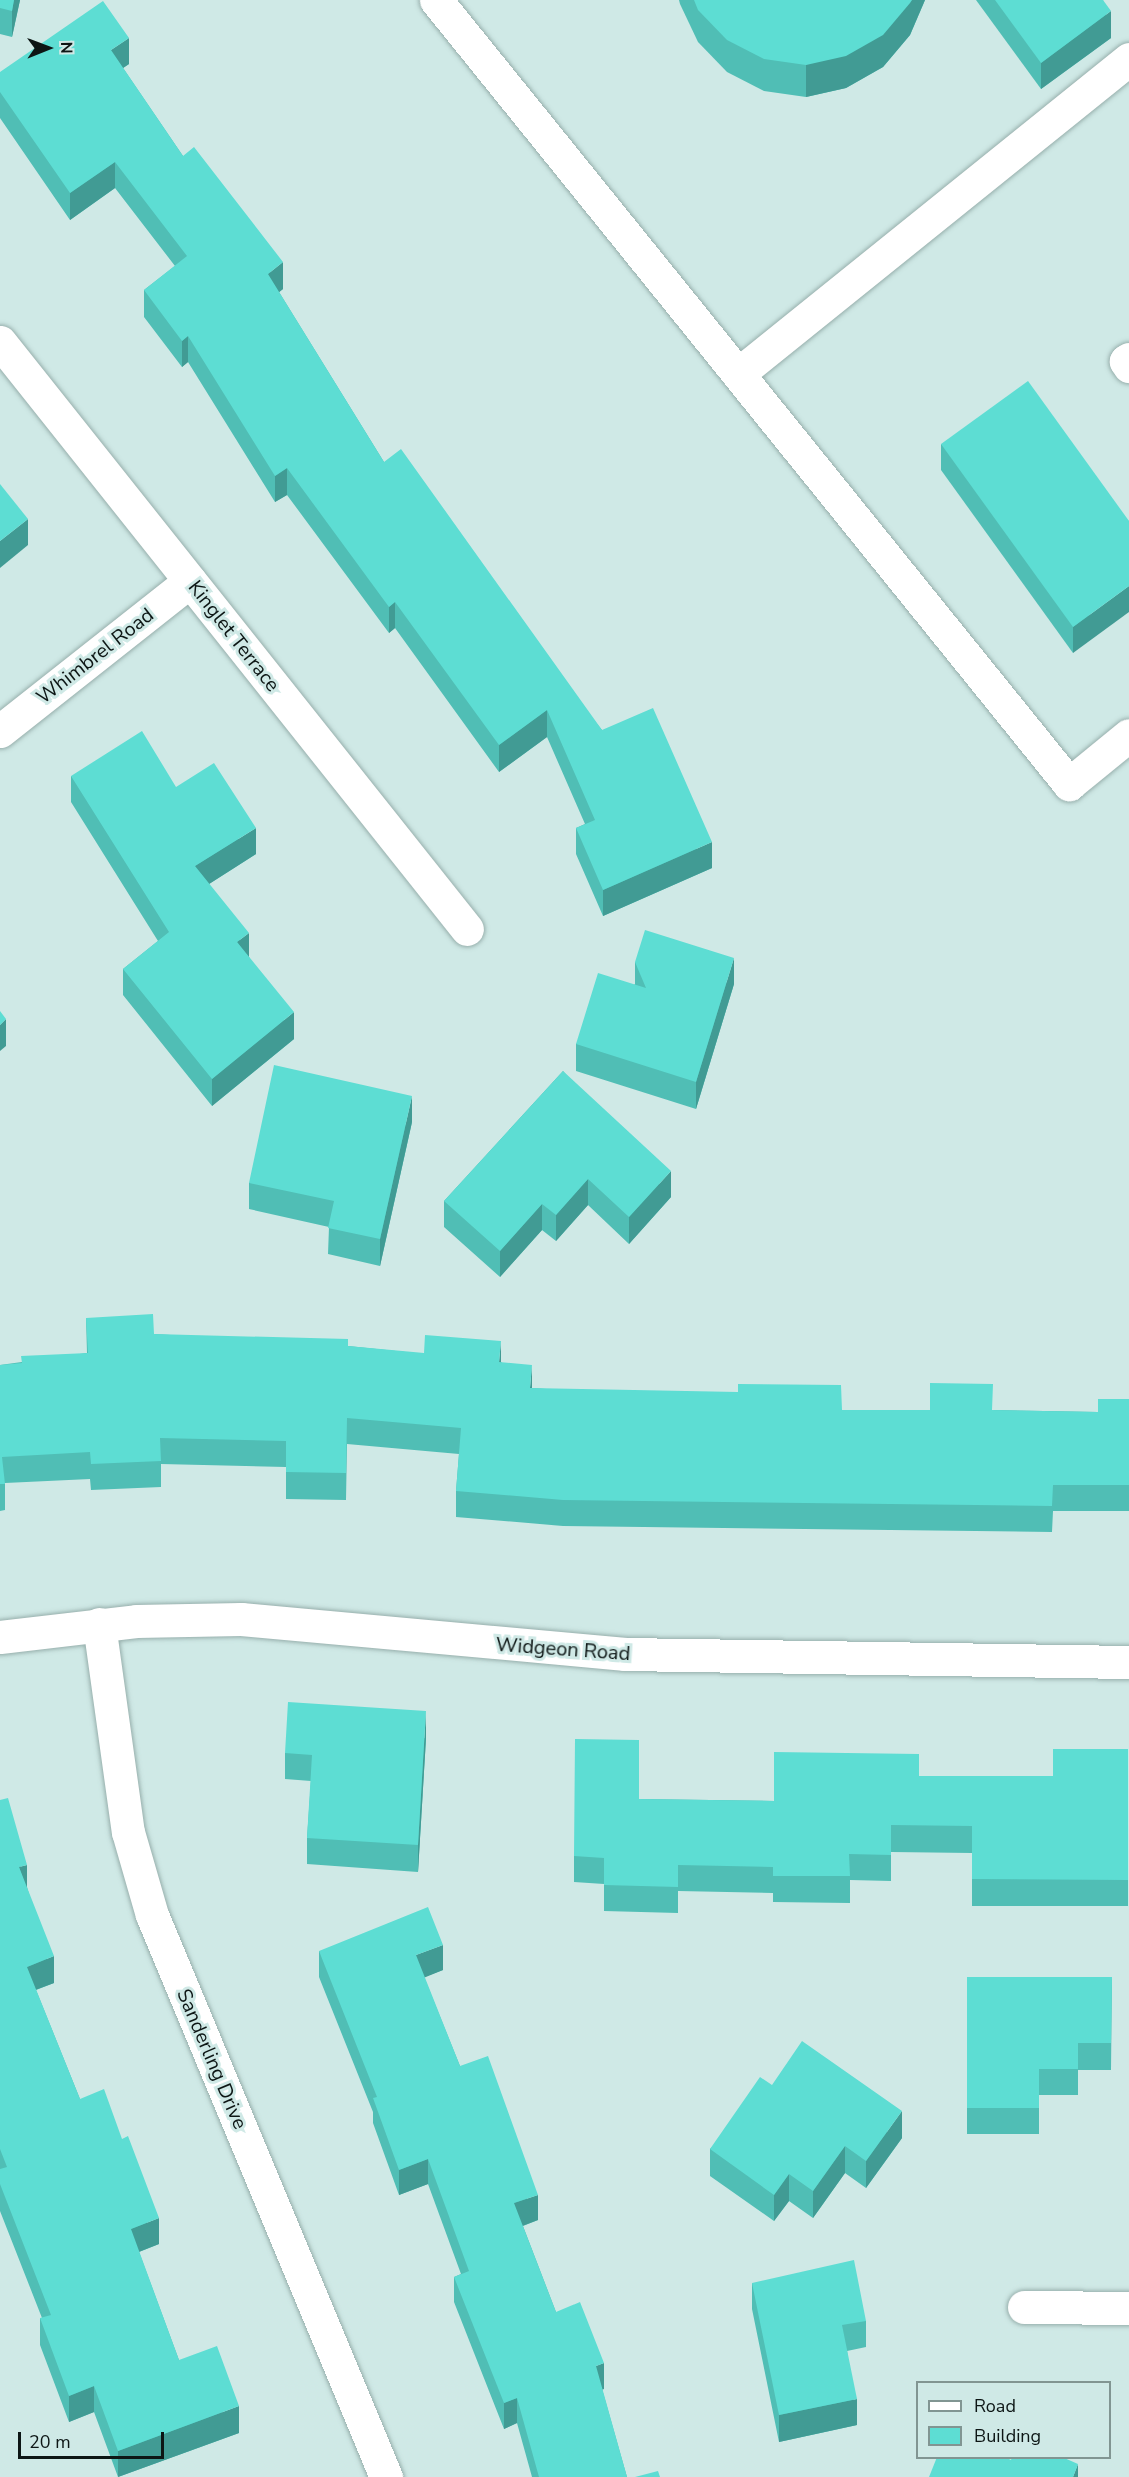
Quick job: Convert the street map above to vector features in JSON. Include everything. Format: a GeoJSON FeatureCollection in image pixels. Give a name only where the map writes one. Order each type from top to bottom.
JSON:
{"type":"FeatureCollection","features":[{"type":"Feature","properties":{"kind":"street"},"geometry":{"type":"LineString","coordinates":[[436,0],[1069,784],[1129,735]]}},
{"type":"Feature","properties":{"kind":"street"},"geometry":{"type":"LineString","coordinates":[[738,374],[1129,59]]}},
{"type":"Feature","properties":{"kind":"street","name":"Kinglet Terrace"},"geometry":{"type":"LineString","coordinates":[[0,342],[467,929]]}},
{"type":"Feature","properties":{"kind":"street"},"geometry":{"type":"LineString","coordinates":[[1129,359],[1126,361],[1129,366]]}},
{"type":"Feature","properties":{"kind":"street","name":"Whimbrel Road"},"geometry":{"type":"LineString","coordinates":[[0,731],[190,581]]}},
{"type":"Feature","properties":{"kind":"street","name":"Widgeon Road"},"geometry":{"type":"LineString","coordinates":[[0,1637],[99,1624],[241,1619],[625,1654],[1129,1662]]}},
{"type":"Feature","properties":{"kind":"street","name":"Sanderling Drive"},"geometry":{"type":"LineString","coordinates":[[99,1624],[128,1832],[152,1915],[386,2477]]}},
{"type":"Feature","properties":{"kind":"street"},"geometry":{"type":"LineString","coordinates":[[1024,2307],[1129,2308]]}},
{"type":"Feature","properties":{"kind":"building"},"geometry":{"type":"Polygon","coordinates":[[[0,0],[14,0],[12,11],[0,8],[0,0]]]}},
{"type":"Feature","properties":{"kind":"building"},"geometry":{"type":"Polygon","coordinates":[[[694,0],[912,0],[883,35],[846,56],[806,65],[764,59],[727,40],[698,10],[694,0]]]}},
{"type":"Feature","properties":{"kind":"building"},"geometry":{"type":"Polygon","coordinates":[[[995,0],[1103,0],[1111,11],[1041,63],[995,0]]]}},
{"type":"Feature","properties":{"kind":"building"},"geometry":{"type":"Polygon","coordinates":[[[103,1],[129,38],[111,50],[183,156],[194,147],[283,262],[268,274],[384,462],[401,449],[602,730],[653,708],[712,842],[603,890],[576,828],[595,820],[547,710],[499,745],[395,602],[389,607],[287,468],[275,476],[188,336],[182,341],[144,290],[187,256],[115,162],[70,193],[0,92],[0,72],[103,1]]]}},
{"type":"Feature","properties":{"kind":"building"},"geometry":{"type":"Polygon","coordinates":[[[1028,381],[1129,521],[1129,586],[1073,627],[941,444],[1028,381]]]}},
{"type":"Feature","properties":{"kind":"building"},"geometry":{"type":"Polygon","coordinates":[[[0,484],[28,519],[0,541],[0,484]]]}},
{"type":"Feature","properties":{"kind":"building"},"geometry":{"type":"Polygon","coordinates":[[[142,731],[176,787],[214,763],[256,828],[195,866],[249,933],[237,942],[294,1012],[212,1079],[123,969],[169,932],[71,776],[142,731]]]}},
{"type":"Feature","properties":{"kind":"building"},"geometry":{"type":"Polygon","coordinates":[[[645,930],[734,958],[696,1082],[576,1044],[598,973],[646,988],[635,962],[645,930]]]}},
{"type":"Feature","properties":{"kind":"building"},"geometry":{"type":"Polygon","coordinates":[[[0,1011],[6,1019],[0,1025],[0,1011]]]}},
{"type":"Feature","properties":{"kind":"building"},"geometry":{"type":"Polygon","coordinates":[[[274,1065],[412,1096],[380,1239],[328,1228],[334,1201],[249,1183],[274,1065]]]}},
{"type":"Feature","properties":{"kind":"building"},"geometry":{"type":"Polygon","coordinates":[[[563,1071],[671,1171],[629,1217],[588,1179],[556,1215],[542,1204],[500,1251],[444,1201],[563,1071]]]}},
{"type":"Feature","properties":{"kind":"building"},"geometry":{"type":"Polygon","coordinates":[[[153,1314],[154,1334],[348,1339],[348,1346],[424,1353],[425,1335],[501,1341],[499,1362],[532,1365],[530,1388],[738,1392],[738,1384],[841,1385],[842,1410],[930,1410],[930,1383],[993,1384],[992,1410],[1098,1412],[1098,1399],[1129,1399],[1129,1485],[1053,1485],[1052,1506],[563,1500],[456,1491],[461,1428],[347,1418],[346,1473],[286,1472],[286,1441],[160,1438],[161,1461],[91,1464],[90,1452],[2,1457],[5,1484],[0,1484],[0,1365],[22,1363],[21,1356],[88,1353],[86,1318],[153,1314]]]}},
{"type":"Feature","properties":{"kind":"building"},"geometry":{"type":"Polygon","coordinates":[[[288,1702],[426,1711],[418,1845],[307,1838],[312,1755],[285,1753],[288,1702]]]}},
{"type":"Feature","properties":{"kind":"building"},"geometry":{"type":"Polygon","coordinates":[[[575,1739],[639,1740],[639,1799],[774,1801],[774,1752],[919,1754],[919,1776],[1053,1776],[1053,1749],[1128,1749],[1128,1880],[972,1879],[972,1826],[891,1825],[891,1855],[849,1854],[850,1876],[773,1876],[773,1867],[678,1865],[678,1887],[604,1885],[604,1858],[574,1856],[575,1739]]]}},
{"type":"Feature","properties":{"kind":"building"},"geometry":{"type":"Polygon","coordinates":[[[8,1798],[27,1865],[19,1867],[54,1956],[27,1967],[80,2099],[104,2089],[122,2139],[128,2136],[159,2218],[131,2229],[179,2360],[217,2346],[239,2406],[118,2451],[94,2386],[69,2396],[40,2318],[51,2315],[0,2184],[0,2169],[7,2167],[0,2149],[0,1800],[8,1798]]]}},
{"type":"Feature","properties":{"kind":"building"},"geometry":{"type":"Polygon","coordinates":[[[428,1907],[443,1945],[416,1955],[460,2066],[488,2056],[538,2195],[514,2203],[556,2312],[580,2302],[604,2363],[596,2366],[627,2477],[539,2477],[517,2398],[504,2403],[454,2277],[469,2271],[428,2159],[399,2170],[373,2098],[377,2097],[319,1951],[428,1907]]]}},
{"type":"Feature","properties":{"kind":"building"},"geometry":{"type":"Polygon","coordinates":[[[967,1977],[1112,1977],[1111,2043],[1078,2043],[1078,2069],[1039,2069],[1039,2108],[967,2108],[967,1977]]]}},
{"type":"Feature","properties":{"kind":"building"},"geometry":{"type":"Polygon","coordinates":[[[802,2041],[902,2111],[866,2161],[845,2146],[813,2191],[789,2174],[774,2195],[710,2149],[760,2077],[772,2085],[802,2041]]]}},
{"type":"Feature","properties":{"kind":"building"},"geometry":{"type":"Polygon","coordinates":[[[854,2260],[866,2321],[842,2325],[857,2399],[779,2415],[752,2283],[854,2260]]]}},
{"type":"Feature","properties":{"kind":"building"},"geometry":{"type":"Polygon","coordinates":[[[936,2459],[1067,2459],[1078,2464],[1073,2477],[929,2477],[936,2459]]]}},
{"type":"Feature","properties":{"kind":"building"},"geometry":{"type":"Polygon","coordinates":[[[658,2471],[660,2477],[635,2477],[658,2471]]]}}]}
